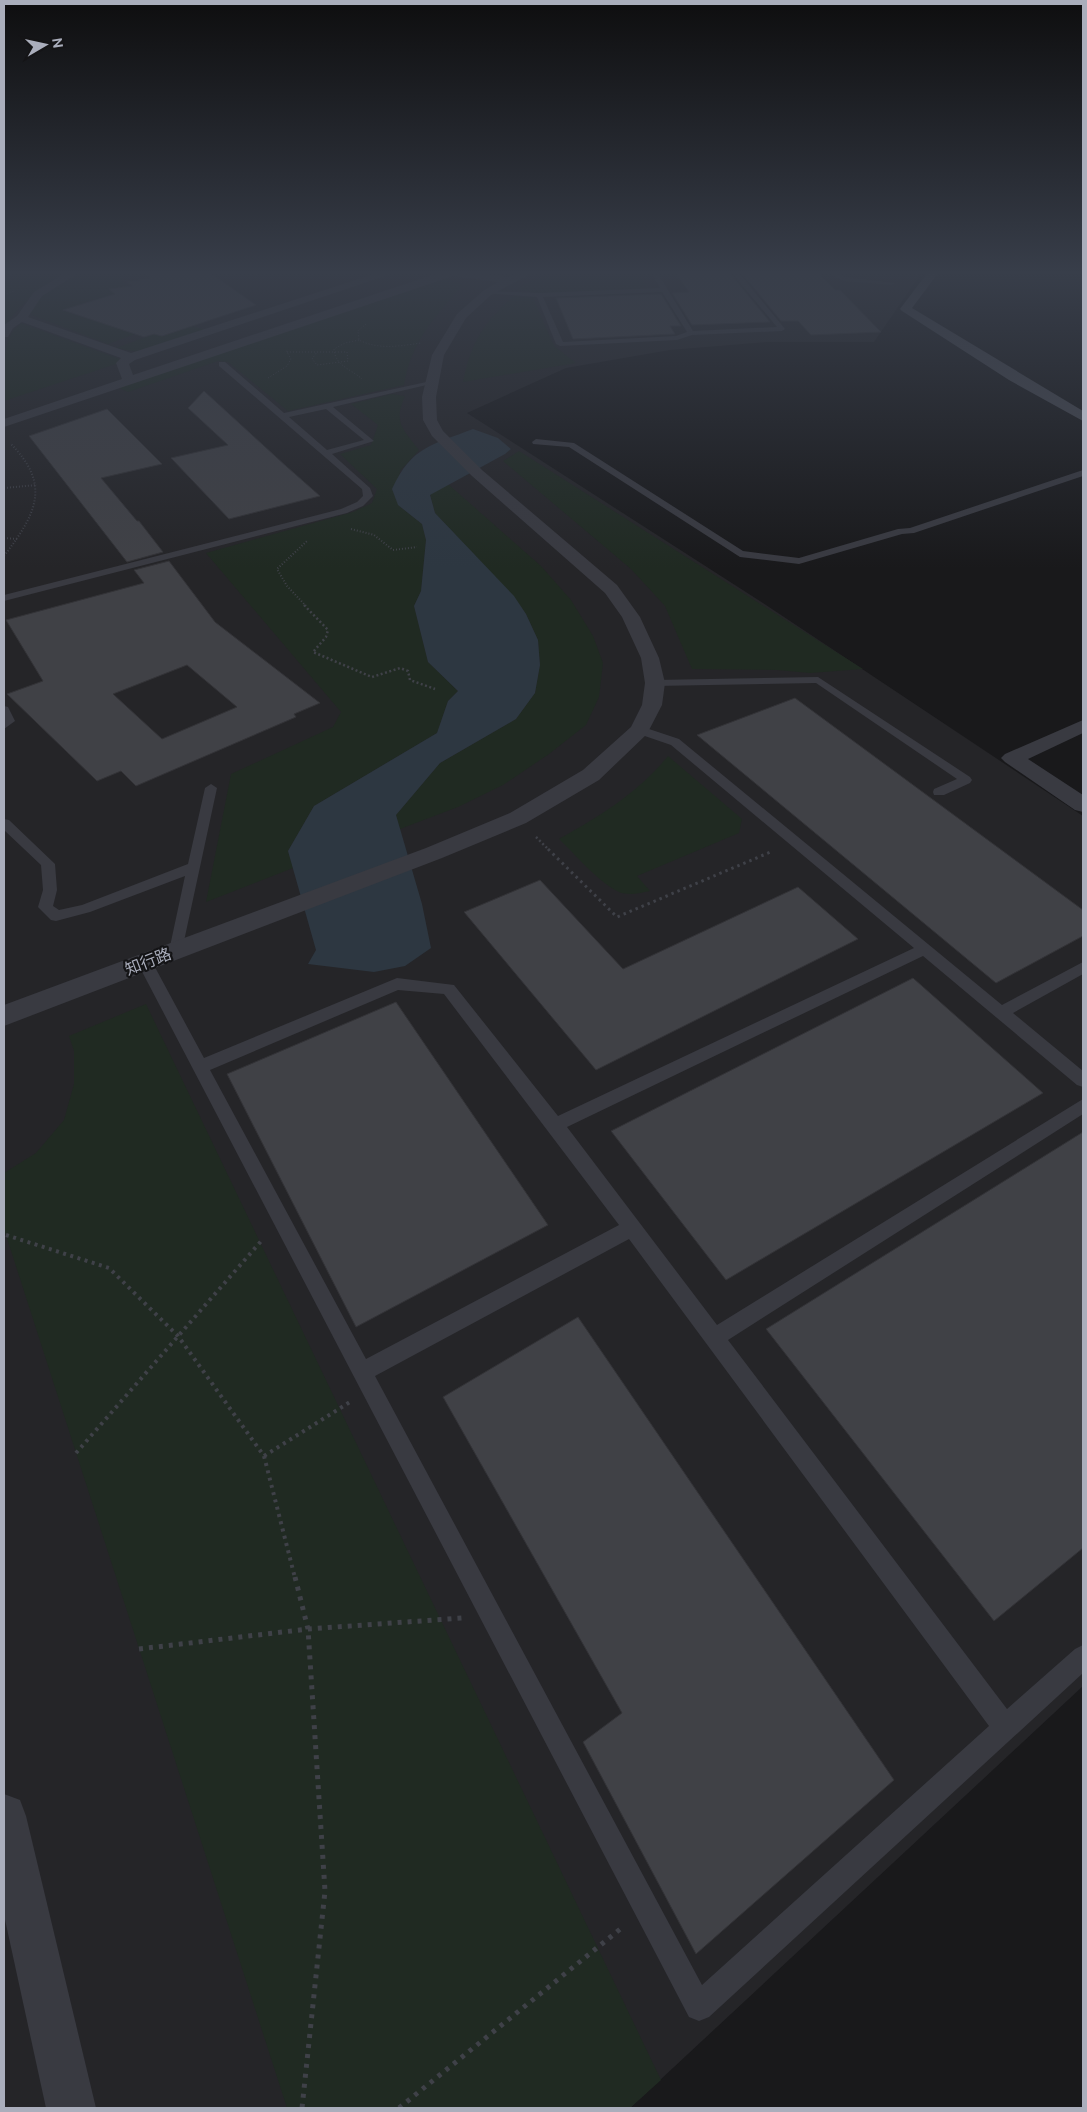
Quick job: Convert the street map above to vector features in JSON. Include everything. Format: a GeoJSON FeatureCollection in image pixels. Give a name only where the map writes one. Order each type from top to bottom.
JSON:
{"type":"FeatureCollection","features":[{"type":"Feature","properties":{"kind":"street"},"geometry":{"type":"LineString","coordinates":[[125,371],[128,381]]}},
{"type":"Feature","properties":{"kind":"street"},"geometry":{"type":"LineString","coordinates":[[4,423],[159,371]]}},
{"type":"Feature","properties":{"kind":"street"},"geometry":{"type":"LineString","coordinates":[[434,371],[428,408],[430,420],[437,433],[477,473],[564,546],[611,589],[631,617],[650,658],[655,682]]}},
{"type":"Feature","properties":{"kind":"street"},"geometry":{"type":"LineString","coordinates":[[1005,371],[1083,417]]}},
{"type":"Feature","properties":{"kind":"street"},"geometry":{"type":"LineString","coordinates":[[1020,371],[1083,406]]}},
{"type":"Feature","properties":{"kind":"street","name":"知行路"},"geometry":{"type":"LineString","coordinates":[[4,1016],[416,860],[518,818],[591,775],[611,759],[640,730],[652,705],[655,682]]}},
{"type":"Feature","properties":{"kind":"street"},"geometry":{"type":"LineString","coordinates":[[1083,726],[1012,758],[1083,806]]}},
{"type":"Feature","properties":{"kind":"street"},"geometry":{"type":"LineString","coordinates":[[4,1816],[71,2108]]}},
{"type":"Feature","properties":{"kind":"lane"},"geometry":{"type":"LineString","coordinates":[[4,598],[344,511],[360,504],[368,496],[366,488],[229,371]]}},
{"type":"Feature","properties":{"kind":"lane"},"geometry":{"type":"LineString","coordinates":[[283,416],[431,383]]}},
{"type":"Feature","properties":{"kind":"lane"},"geometry":{"type":"LineString","coordinates":[[326,453],[370,441],[328,406]]}},
{"type":"Feature","properties":{"kind":"lane"},"geometry":{"type":"LineString","coordinates":[[536,442],[571,445],[740,554],[799,561],[901,531],[911,531],[1083,473]]}},
{"type":"Feature","properties":{"kind":"lane"},"geometry":{"type":"LineString","coordinates":[[655,682],[818,680],[966,780],[939,792]]}},
{"type":"Feature","properties":{"kind":"lane"},"geometry":{"type":"LineString","coordinates":[[4,710],[9,721],[4,725]]}},
{"type":"Feature","properties":{"kind":"lane"},"geometry":{"type":"LineString","coordinates":[[640,730],[675,742],[1083,1080]]}},
{"type":"Feature","properties":{"kind":"lane"},"geometry":{"type":"LineString","coordinates":[[176,951],[211,788]]}},
{"type":"Feature","properties":{"kind":"lane"},"geometry":{"type":"LineString","coordinates":[[4,823],[48,864],[50,890],[45,907],[56,916],[85,908],[194,867]]}},
{"type":"Feature","properties":{"kind":"lane"},"geometry":{"type":"LineString","coordinates":[[555,1125],[925,949]]}},
{"type":"Feature","properties":{"kind":"lane"},"geometry":{"type":"LineString","coordinates":[[145,962],[699,2008],[1083,1658]]}},
{"type":"Feature","properties":{"kind":"lane"},"geometry":{"type":"LineString","coordinates":[[1002,1012],[1083,967]]}},
{"type":"Feature","properties":{"kind":"lane"},"geometry":{"type":"LineString","coordinates":[[200,1067],[397,984],[449,990],[555,1125],[1006,1728]]}},
{"type":"Feature","properties":{"kind":"lane"},"geometry":{"type":"LineString","coordinates":[[714,1338],[1083,1106]]}},
{"type":"Feature","properties":{"kind":"lane"},"geometry":{"type":"LineString","coordinates":[[367,1380],[632,1228]]}},
{"type":"Feature","properties":{"kind":"path"},"geometry":{"type":"LineString","coordinates":[[246,385],[263,381],[282,371]]}},
{"type":"Feature","properties":{"kind":"path"},"geometry":{"type":"LineString","coordinates":[[352,371],[362,379],[356,397],[359,399]]}},
{"type":"Feature","properties":{"kind":"path"},"geometry":{"type":"LineString","coordinates":[[4,556],[17,539],[35,503],[37,485],[34,472],[26,459],[9,442]]}},
{"type":"Feature","properties":{"kind":"path"},"geometry":{"type":"LineString","coordinates":[[4,488],[37,485]]}},
{"type":"Feature","properties":{"kind":"path"},"geometry":{"type":"LineString","coordinates":[[287,526],[313,536],[277,569],[287,586],[328,630],[326,637],[313,652],[372,677],[400,668],[408,671],[410,680],[435,689]]}},
{"type":"Feature","properties":{"kind":"path"},"geometry":{"type":"LineString","coordinates":[[350,528],[374,535],[392,550],[417,547]]}},
{"type":"Feature","properties":{"kind":"path"},"geometry":{"type":"LineString","coordinates":[[4,538],[17,539]]}},
{"type":"Feature","properties":{"kind":"path"},"geometry":{"type":"LineString","coordinates":[[518,818],[617,917],[795,842]]}},
{"type":"Feature","properties":{"kind":"path"},"geometry":{"type":"LineString","coordinates":[[76,1453],[281,1219]]}},
{"type":"Feature","properties":{"kind":"path"},"geometry":{"type":"LineString","coordinates":[[6,1235],[109,1268],[178,1336],[264,1456],[308,1629],[325,1891],[302,2108]]}},
{"type":"Feature","properties":{"kind":"path"},"geometry":{"type":"LineString","coordinates":[[264,1456],[367,1380]]}},
{"type":"Feature","properties":{"kind":"path"},"geometry":{"type":"LineString","coordinates":[[139,1650],[308,1629],[491,1616]]}},
{"type":"Feature","properties":{"kind":"path"},"geometry":{"type":"LineString","coordinates":[[399,2108],[647,1908]]}},
{"type":"Feature","properties":{"kind":"shaded area"},"geometry":{"type":"Polygon","coordinates":[[[4,371],[560,371],[467,413],[763,603],[1083,816],[1083,1686],[630,2108],[4,2108],[4,371]]]}},
{"type":"Feature","properties":{"kind":"shaded area"},"geometry":{"type":"Polygon","coordinates":[[[4,371],[96,371],[4,401],[4,371]]]}},
{"type":"Feature","properties":{"kind":"shaded area"},"geometry":{"type":"Polygon","coordinates":[[[166,371],[190,371],[128,392],[117,387],[166,371]]]}},
{"type":"Feature","properties":{"kind":"shaded area"},"geometry":{"type":"Polygon","coordinates":[[[238,371],[407,371],[404,385],[288,411],[238,371]]]}},
{"type":"Feature","properties":{"kind":"shaded area"},"geometry":{"type":"Polygon","coordinates":[[[465,371],[531,371],[463,382],[465,371]]]}},
{"type":"Feature","properties":{"kind":"shaded area"},"geometry":{"type":"Polygon","coordinates":[[[392,394],[405,396],[400,413],[401,425],[419,450],[400,471],[398,505],[422,524],[426,540],[421,591],[414,606],[428,662],[458,691],[448,701],[437,733],[314,806],[288,851],[293,868],[206,902],[231,774],[333,727],[341,712],[206,553],[353,512],[372,503],[377,489],[340,454],[371,445],[378,425],[351,404],[392,394]]]}},
{"type":"Feature","properties":{"kind":"shaded area"},"geometry":{"type":"Polygon","coordinates":[[[473,429],[498,438],[511,449],[430,495],[435,513],[514,596],[526,614],[538,640],[540,665],[535,693],[516,719],[440,763],[396,815],[422,904],[431,948],[405,966],[374,972],[308,964],[316,950],[288,851],[314,806],[437,733],[448,701],[458,691],[428,662],[414,606],[421,591],[426,540],[422,524],[398,505],[392,489],[407,464],[416,455],[435,444],[473,429]]]}},
{"type":"Feature","properties":{"kind":"shaded area"},"geometry":{"type":"Polygon","coordinates":[[[519,451],[863,669],[810,673],[777,670],[692,669],[665,606],[631,569],[503,461],[519,451]]]}},
{"type":"Feature","properties":{"kind":"shaded area"},"geometry":{"type":"Polygon","coordinates":[[[448,484],[541,566],[571,600],[593,636],[603,663],[599,697],[586,725],[549,754],[503,785],[458,807],[400,829],[396,815],[440,763],[516,719],[535,693],[540,665],[538,640],[526,614],[514,597],[435,513],[430,494],[448,484]]]}},
{"type":"Feature","properties":{"kind":"shaded area"},"geometry":{"type":"Polygon","coordinates":[[[668,756],[742,819],[739,833],[637,876],[650,891],[631,894],[619,892],[595,875],[559,839],[618,803],[644,781],[668,756]]]}},
{"type":"Feature","properties":{"kind":"shaded area"},"geometry":{"type":"Polygon","coordinates":[[[146,1004],[661,2080],[630,2108],[287,2108],[4,1229],[4,1173],[36,1153],[64,1120],[74,1084],[74,1051],[69,1036],[146,1004]]]}},
{"type":"Feature","properties":{"kind":"building"},"geometry":{"type":"Polygon","coordinates":[[[204,391],[320,496],[229,519],[171,458],[228,445],[188,408],[204,391]]]}},
{"type":"Feature","properties":{"kind":"building"},"geometry":{"type":"Polygon","coordinates":[[[107,409],[162,464],[101,478],[139,521],[163,552],[127,562],[29,436],[107,409]]]}},
{"type":"Feature","properties":{"kind":"building"},"geometry":{"type":"Polygon","coordinates":[[[169,561],[215,622],[320,703],[294,714],[296,717],[136,786],[121,771],[97,781],[7,694],[43,681],[6,620],[144,583],[134,570],[169,561]],[[187,665],[113,694],[162,739],[237,707],[187,665]]]}},
{"type":"Feature","properties":{"kind":"building"},"geometry":{"type":"Polygon","coordinates":[[[795,698],[1083,910],[1083,936],[996,983],[697,735],[795,698]]]}},
{"type":"Feature","properties":{"kind":"building"},"geometry":{"type":"Polygon","coordinates":[[[540,880],[623,969],[798,887],[858,939],[596,1070],[464,912],[540,880]]]}},
{"type":"Feature","properties":{"kind":"building"},"geometry":{"type":"Polygon","coordinates":[[[913,978],[1043,1093],[726,1280],[611,1131],[913,978]]]}},
{"type":"Feature","properties":{"kind":"building"},"geometry":{"type":"Polygon","coordinates":[[[396,1002],[548,1225],[356,1327],[227,1074],[396,1002]]]}},
{"type":"Feature","properties":{"kind":"building"},"geometry":{"type":"Polygon","coordinates":[[[1083,1132],[1083,1548],[994,1621],[766,1329],[1083,1132]]]}},
{"type":"Feature","properties":{"kind":"building"},"geometry":{"type":"Polygon","coordinates":[[[578,1317],[894,1780],[696,1954],[583,1742],[622,1713],[443,1397],[578,1317]]]}}]}
